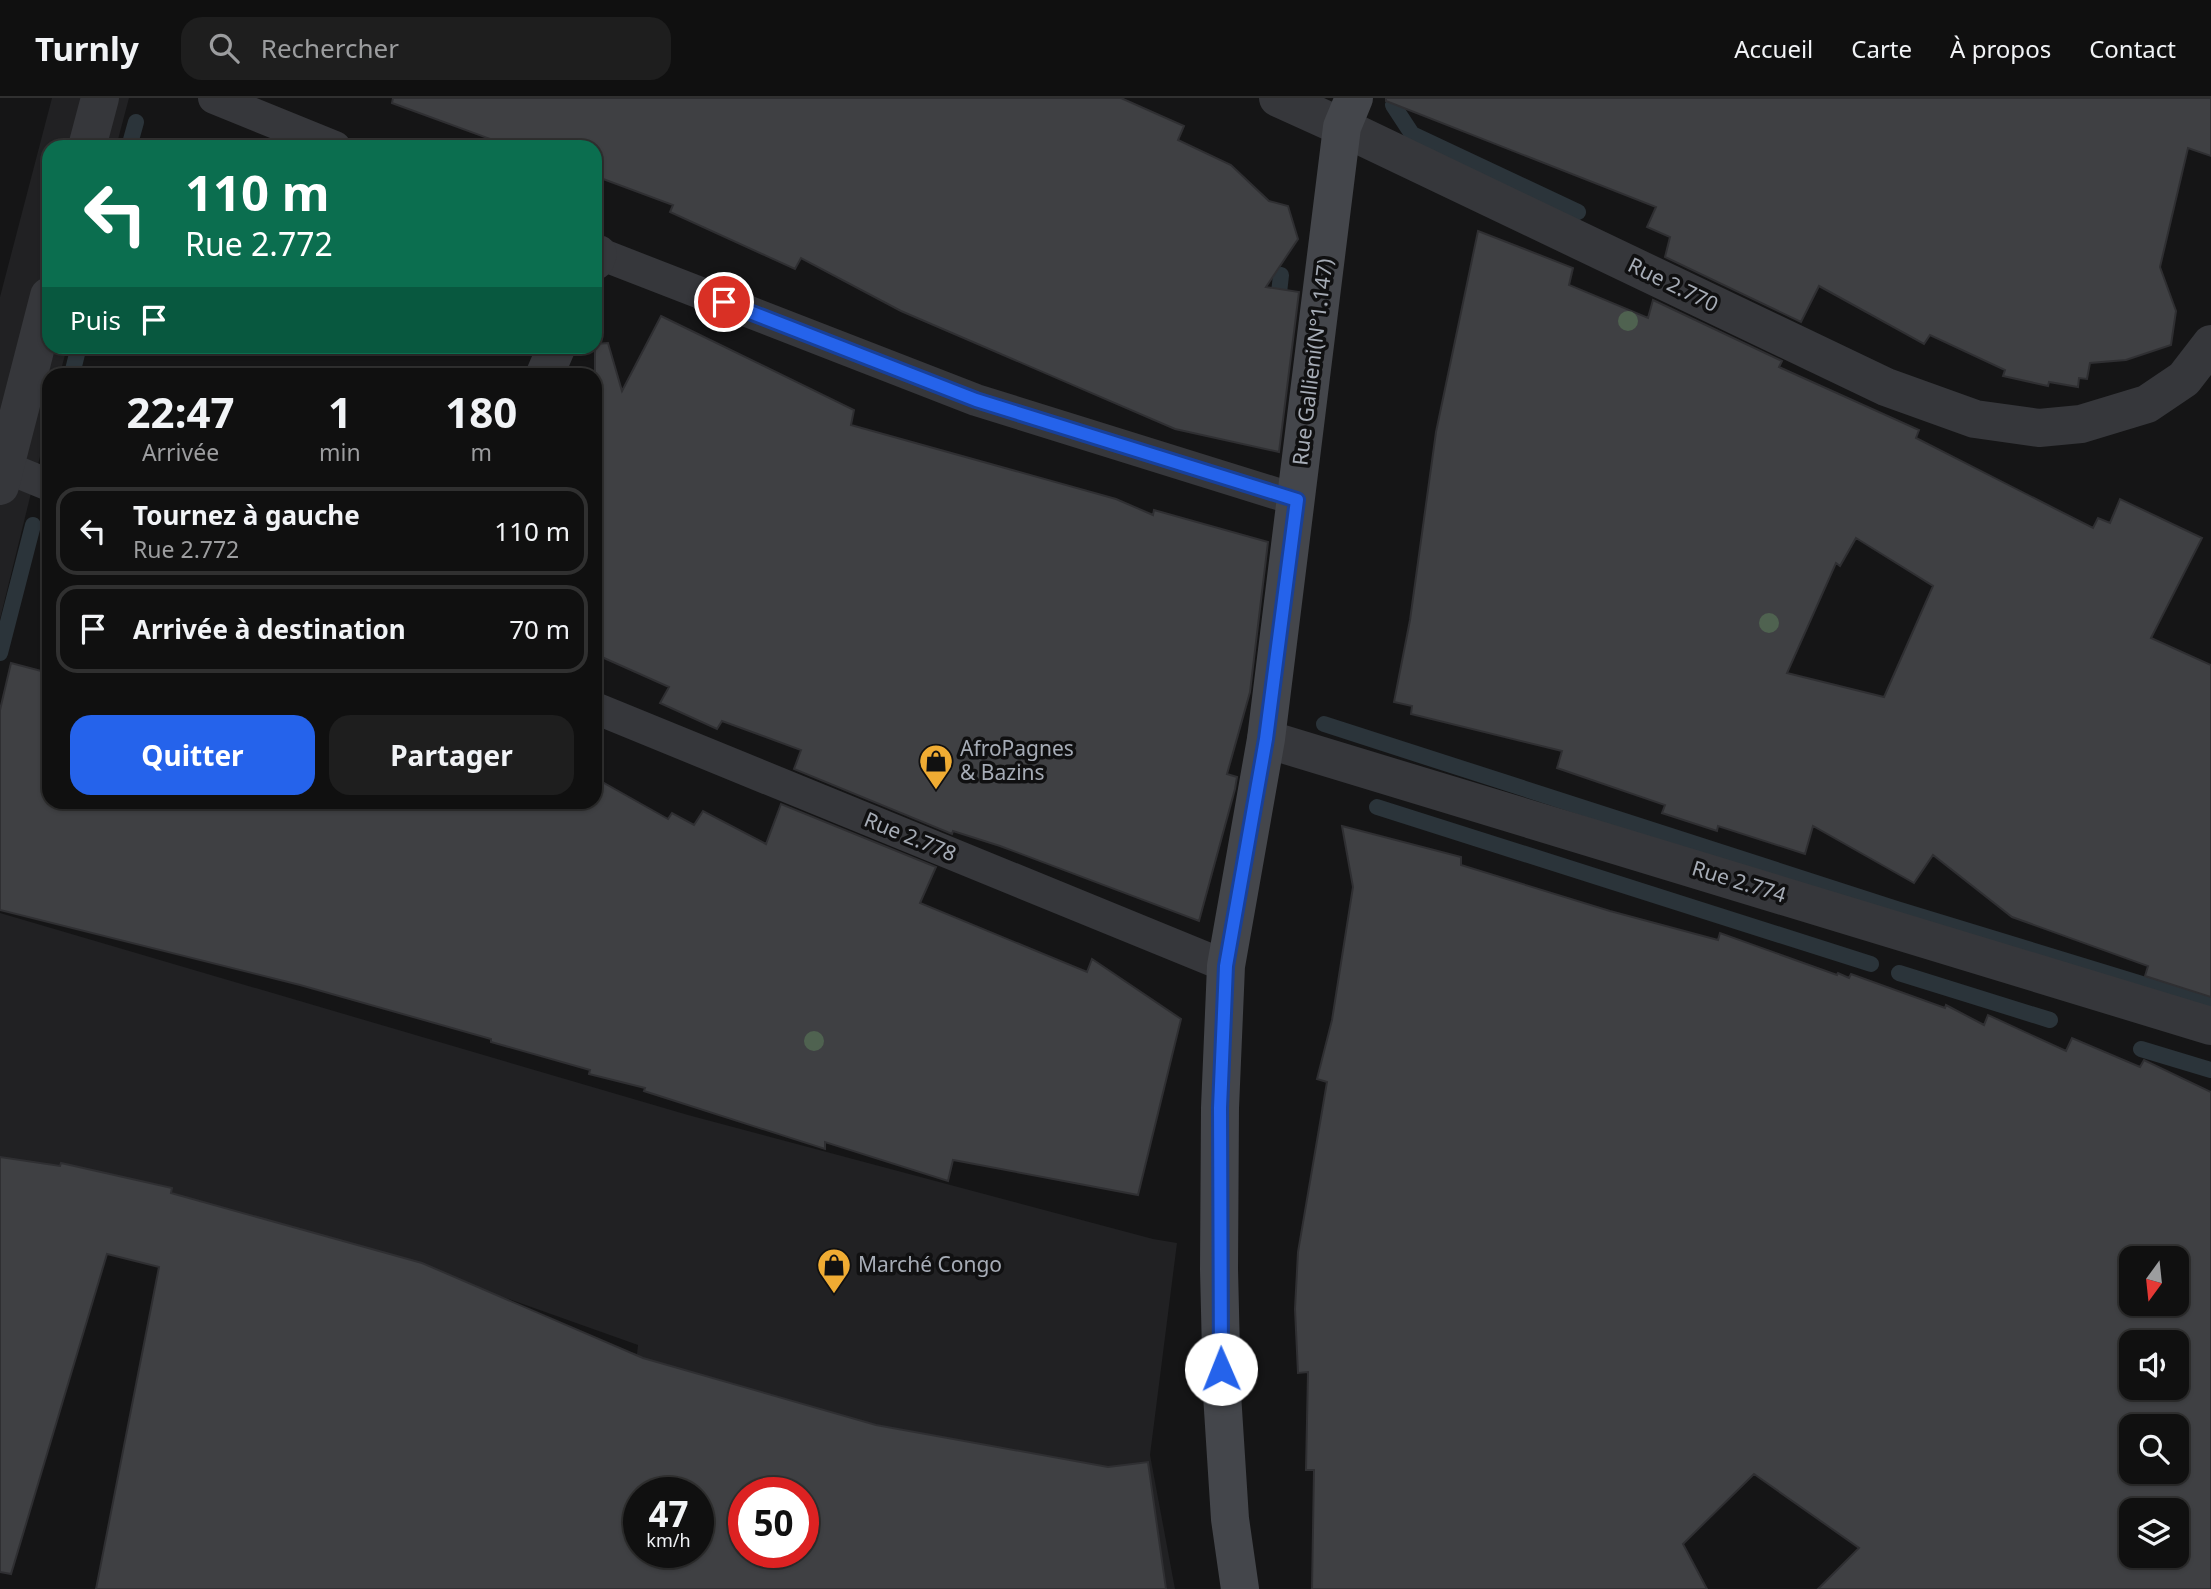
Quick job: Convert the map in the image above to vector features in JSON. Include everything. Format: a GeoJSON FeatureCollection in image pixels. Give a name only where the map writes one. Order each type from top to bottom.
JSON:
{"type":"FeatureCollection","features":[{"type":"Feature","properties":{"kind":"main road","name":"Rue Gallieni(N°1.147)"},"geometry":{"type":"LineString","coordinates":[[1240,1589],[1230,1519],[1219,1283],[1220,1108],[1226,966],[1266,739],[1348,113]]}},
{"type":"Feature","properties":{"kind":"street"},"geometry":{"type":"LineString","coordinates":[[89,140],[100,98]]}},
{"type":"Feature","properties":{"kind":"street","name":"Rue 2.770"},"geometry":{"type":"LineString","coordinates":[[1278,98],[1348,113],[1886,387],[1975,419],[2039,428],[2081,424],[2147,404],[2184,379],[2211,344]]}},
{"type":"Feature","properties":{"kind":"street"},"geometry":{"type":"LineString","coordinates":[[3,476],[42,323]]}},
{"type":"Feature","properties":{"kind":"street","name":"Rue 2.774"},"geometry":{"type":"LineString","coordinates":[[1266,739],[2211,1026]]}},
{"type":"Feature","properties":{"kind":"lane"},"geometry":{"type":"LineString","coordinates":[[214,98],[318,140]]}},
{"type":"Feature","properties":{"kind":"lane"},"geometry":{"type":"LineString","coordinates":[[602,258],[976,400],[1297,500]]}},
{"type":"Feature","properties":{"kind":"lane"},"geometry":{"type":"LineString","coordinates":[[3,476],[42,484]]}},
{"type":"Feature","properties":{"kind":"lane","name":"Rue 2.778"},"geometry":{"type":"LineString","coordinates":[[602,711],[1226,966]]}},
{"type":"Feature","properties":{"kind":"shaded area"},"geometry":{"type":"Polygon","coordinates":[[[52,98],[129,98],[118,140],[42,140],[42,354],[65,354],[62,368],[42,368],[42,448],[0,619],[0,297],[52,98]]]}},
{"type":"Feature","properties":{"kind":"shaded area","name":"Marché Congo"},"geometry":{"type":"Polygon","coordinates":[[[0,913],[688,1115],[1153,1239],[1177,1243],[1150,1455],[1175,1589],[611,1589],[627,1351],[637,1354],[638,1345],[359,1246],[0,1162],[0,913]]]}},
{"type":"Feature","properties":{"kind":"building"},"geometry":{"type":"Polygon","coordinates":[[[393,98],[1121,98],[1184,126],[1178,140],[1231,165],[1269,201],[1288,206],[1298,239],[1266,287],[1299,292],[1279,452],[1175,429],[901,311],[801,258],[795,269],[670,212],[673,205],[602,179],[602,140],[493,140],[392,103],[393,98]]]}},
{"type":"Feature","properties":{"kind":"building"},"geometry":{"type":"Polygon","coordinates":[[[1386,98],[2211,98],[2211,156],[2188,148],[2160,267],[2176,311],[2171,345],[2126,360],[2090,363],[2087,379],[2079,378],[2078,387],[2049,382],[2048,386],[2003,376],[2005,370],[1930,335],[1924,344],[1819,286],[1801,322],[1665,257],[1670,237],[1647,227],[1656,207],[1386,101],[1386,98]]]}},
{"type":"Feature","properties":{"kind":"building"},"geometry":{"type":"Polygon","coordinates":[[[1478,231],[1573,268],[1569,285],[1648,318],[1653,300],[1782,361],[1779,367],[1919,430],[1916,438],[2093,528],[2098,518],[2110,523],[2120,499],[2202,538],[2151,638],[2211,665],[2211,997],[2145,976],[2148,966],[2012,917],[1933,855],[1914,883],[1813,826],[1805,854],[1718,826],[1717,831],[1662,813],[1665,805],[1557,768],[1562,751],[1411,714],[1412,706],[1394,702],[1410,620],[1436,432],[1478,231]],[[1856,538],[1840,566],[1836,563],[1787,673],[1884,697],[1933,586],[1856,538]]]}},
{"type":"Feature","properties":{"kind":"building"},"geometry":{"type":"Polygon","coordinates":[[[661,316],[854,410],[851,425],[1116,499],[1153,515],[1154,510],[1268,542],[1250,692],[1227,774],[1237,777],[1235,789],[1199,921],[1000,846],[953,831],[952,834],[794,769],[801,750],[722,721],[717,729],[660,703],[669,687],[602,657],[602,368],[595,368],[595,354],[602,354],[602,343],[608,343],[622,391],[661,316]]]}},
{"type":"Feature","properties":{"kind":"building"},"geometry":{"type":"Polygon","coordinates":[[[11,663],[42,671],[42,809],[602,809],[602,782],[668,819],[672,813],[694,825],[703,811],[766,844],[781,804],[936,867],[920,903],[1087,972],[1092,959],[1181,1019],[1138,1195],[953,1160],[948,1181],[825,1142],[825,1149],[644,1091],[645,1088],[589,1074],[590,1070],[491,1042],[491,1039],[300,985],[0,910],[0,710],[11,663]]]}},
{"type":"Feature","properties":{"kind":"building"},"geometry":{"type":"Polygon","coordinates":[[[1342,826],[1461,857],[1461,865],[1610,911],[1718,940],[1720,933],[1837,975],[1838,973],[1849,978],[1851,974],[1945,1008],[1946,1005],[1984,1025],[1988,1015],[2066,1051],[2072,1038],[2140,1067],[2144,1060],[2211,1092],[2211,1589],[1818,1589],[1859,1548],[1754,1474],[1683,1544],[1707,1589],[1312,1589],[1314,1470],[1306,1470],[1308,1372],[1298,1373],[1295,1309],[1298,1252],[1327,1082],[1317,1079],[1332,1020],[1353,887],[1342,826]]]}},
{"type":"Feature","properties":{"kind":"building"},"geometry":{"type":"Polygon","coordinates":[[[0,1157],[60,1166],[61,1163],[172,1188],[171,1193],[422,1263],[643,1358],[876,1425],[1108,1467],[1148,1462],[1166,1589],[96,1589],[159,1267],[107,1254],[11,1574],[0,1572],[0,1157]]]}},
{"type":"Feature","properties":{"kind":"waterway"},"geometry":{"type":"LineString","coordinates":[[1393,105],[1412,134],[1578,212]]}},
{"type":"Feature","properties":{"kind":"waterway"},"geometry":{"type":"LineString","coordinates":[[131,140],[136,122]]}},
{"type":"Feature","properties":{"kind":"waterway"},"geometry":{"type":"LineString","coordinates":[[1277,311],[1281,275]]}},
{"type":"Feature","properties":{"kind":"waterway"},"geometry":{"type":"LineString","coordinates":[[74,368],[77,354]]}},
{"type":"Feature","properties":{"kind":"waterway"},"geometry":{"type":"LineString","coordinates":[[0,653],[33,525]]}},
{"type":"Feature","properties":{"kind":"waterway"},"geometry":{"type":"LineString","coordinates":[[1324,724],[1897,909],[2211,1005]]}},
{"type":"Feature","properties":{"kind":"waterway"},"geometry":{"type":"LineString","coordinates":[[1377,807],[1871,964]]}},
{"type":"Feature","properties":{"kind":"waterway"},"geometry":{"type":"LineString","coordinates":[[1899,973],[2050,1020]]}},
{"type":"Feature","properties":{"kind":"waterway"},"geometry":{"type":"LineString","coordinates":[[2141,1049],[2211,1070]]}},
{"type":"Feature","properties":{"kind":"place","name":"AfroPagnes & Bazins"},"geometry":{"type":"Point","coordinates":[936,791]}},
{"type":"Feature","properties":{"kind":"place","name":"Marché Congo"},"geometry":{"type":"Point","coordinates":[834,1295]}},
{"type":"Feature","properties":{"kind":"route"},"geometry":{"type":"LineString","coordinates":[[724,302],[976,400],[1297,500],[1266,739],[1226,966],[1220,1108],[1221,1369]]}}]}
